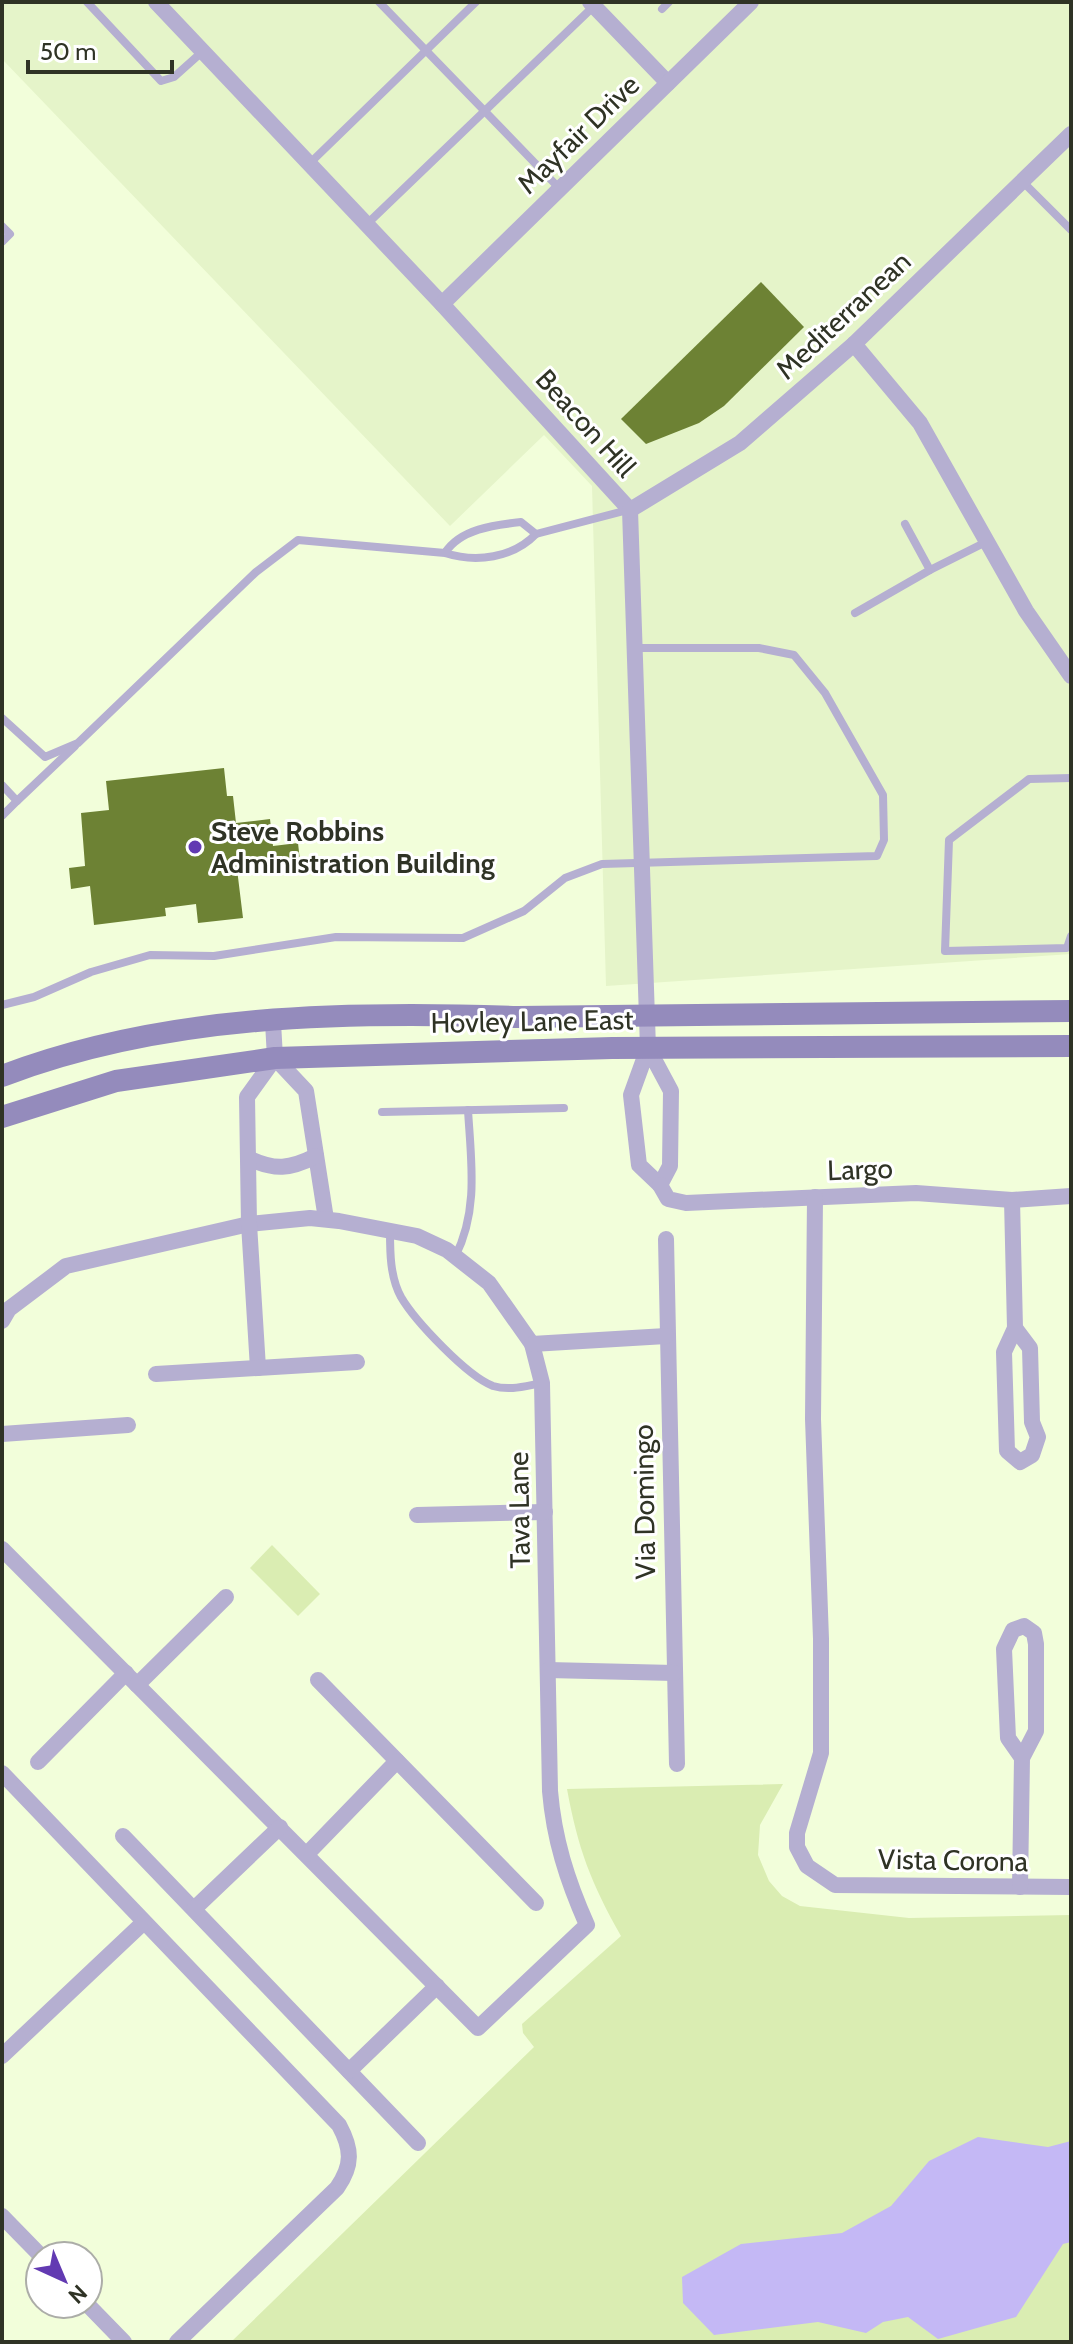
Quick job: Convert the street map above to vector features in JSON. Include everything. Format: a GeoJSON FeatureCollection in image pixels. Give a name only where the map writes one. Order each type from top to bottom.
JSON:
{"type":"FeatureCollection","features":[{"type":"Feature","properties":{"kind":"main road","name":"Hovley Lane East"},"geometry":{"type":"LineString","coordinates":[[2,1076],[149,1033],[273,1022],[438,1014],[649,1016],[1071,1011]]}},
{"type":"Feature","properties":{"kind":"main road","name":"Hovley Lane East"},"geometry":{"type":"LineString","coordinates":[[2,1117],[116,1081],[275,1058],[648,1048],[1071,1046]]}},
{"type":"Feature","properties":{"kind":"street","name":"Beacon Hill"},"geometry":{"type":"LineString","coordinates":[[156,2],[442,304],[630,510],[649,1016]]}},
{"type":"Feature","properties":{"kind":"street","name":"Mayfair Drive"},"geometry":{"type":"LineString","coordinates":[[442,304],[751,2]]}},
{"type":"Feature","properties":{"kind":"street"},"geometry":{"type":"LineString","coordinates":[[592,4],[668,83]]}},
{"type":"Feature","properties":{"kind":"street","name":"Mediterranean"},"geometry":{"type":"LineString","coordinates":[[630,510],[740,443],[854,344],[1071,134]]}},
{"type":"Feature","properties":{"kind":"street"},"geometry":{"type":"LineString","coordinates":[[854,344],[920,423],[1026,611],[1071,676]]}},
{"type":"Feature","properties":{"kind":"street","name":"Largo"},"geometry":{"type":"LineString","coordinates":[[649,1016],[648,1048],[631,1095],[639,1165],[660,1185],[668,1199],[686,1203],[916,1193],[1012,1200],[1071,1196]]}},
{"type":"Feature","properties":{"kind":"street"},"geometry":{"type":"LineString","coordinates":[[258,1368],[249,1224],[247,1097],[275,1058],[273,1022]]}},
{"type":"Feature","properties":{"kind":"street","name":"Largo"},"geometry":{"type":"LineString","coordinates":[[648,1048],[671,1091],[670,1166],[660,1185]]}},
{"type":"Feature","properties":{"kind":"street"},"geometry":{"type":"LineString","coordinates":[[275,1058],[306,1091],[326,1219]]}},
{"type":"Feature","properties":{"kind":"street"},"geometry":{"type":"LineString","coordinates":[[248,1158],[278,1169],[294,1167],[316,1156]]}},
{"type":"Feature","properties":{"kind":"street","name":"Vista Corona"},"geometry":{"type":"LineString","coordinates":[[815,1197],[813,1419],[821,1639],[821,1753],[797,1833],[800,1857],[816,1874],[835,1885],[1071,1887]]}},
{"type":"Feature","properties":{"kind":"street"},"geometry":{"type":"LineString","coordinates":[[1012,1200],[1015,1328],[1004,1352],[1004,1430],[1007,1451],[1020,1462],[1032,1455],[1038,1437],[1032,1422],[1030,1348],[1015,1328]]}},
{"type":"Feature","properties":{"kind":"street","name":"Tava Lane"},"geometry":{"type":"LineString","coordinates":[[2,1321],[9,1309],[66,1266],[249,1224],[326,1219],[417,1236],[455,1257],[489,1283],[532,1344],[542,1383],[548,1754],[554,1833],[587,1925],[478,2028],[437,1986]]}},
{"type":"Feature","properties":{"kind":"street","name":"Via Domingo"},"geometry":{"type":"LineString","coordinates":[[666,1239],[677,1764]]}},
{"type":"Feature","properties":{"kind":"street"},"geometry":{"type":"LineString","coordinates":[[532,1344],[666,1336]]}},
{"type":"Feature","properties":{"kind":"street"},"geometry":{"type":"LineString","coordinates":[[156,1374],[357,1362]]}},
{"type":"Feature","properties":{"kind":"street"},"geometry":{"type":"LineString","coordinates":[[2,1434],[128,1425]]}},
{"type":"Feature","properties":{"kind":"street"},"geometry":{"type":"LineString","coordinates":[[417,1515],[545,1512]]}},
{"type":"Feature","properties":{"kind":"street"},"geometry":{"type":"LineString","coordinates":[[2,1549],[437,1986],[349,2071]]}},
{"type":"Feature","properties":{"kind":"street"},"geometry":{"type":"LineString","coordinates":[[38,1762],[226,1597]]}},
{"type":"Feature","properties":{"kind":"street"},"geometry":{"type":"LineString","coordinates":[[1020,1887],[1022,1758],[1036,1731],[1036,1644],[1034,1633],[1024,1626],[1007,1636],[1004,1649],[1008,1738],[1022,1758]]}},
{"type":"Feature","properties":{"kind":"street"},"geometry":{"type":"LineString","coordinates":[[548,1670],[674,1673]]}},
{"type":"Feature","properties":{"kind":"street"},"geometry":{"type":"LineString","coordinates":[[318,1680],[536,1903]]}},
{"type":"Feature","properties":{"kind":"street"},"geometry":{"type":"LineString","coordinates":[[307,1854],[397,1761]]}},
{"type":"Feature","properties":{"kind":"street"},"geometry":{"type":"LineString","coordinates":[[2,1773],[339,2125],[348,2142],[351,2158],[347,2174],[337,2188],[177,2342]]}},
{"type":"Feature","properties":{"kind":"street"},"geometry":{"type":"LineString","coordinates":[[194,1909],[280,1827]]}},
{"type":"Feature","properties":{"kind":"street"},"geometry":{"type":"LineString","coordinates":[[123,1836],[418,2143]]}},
{"type":"Feature","properties":{"kind":"street"},"geometry":{"type":"LineString","coordinates":[[2,2056],[144,1922]]}},
{"type":"Feature","properties":{"kind":"street"},"geometry":{"type":"LineString","coordinates":[[2,2216],[25,2240]]}},
{"type":"Feature","properties":{"kind":"street"},"geometry":{"type":"LineString","coordinates":[[103,2320],[124,2342]]}},
{"type":"Feature","properties":{"kind":"lane"},"geometry":{"type":"LineString","coordinates":[[87,2],[161,81],[174,77],[203,51]]}},
{"type":"Feature","properties":{"kind":"lane"},"geometry":{"type":"LineString","coordinates":[[379,2],[560,189]]}},
{"type":"Feature","properties":{"kind":"lane"},"geometry":{"type":"LineString","coordinates":[[309,164],[476,2]]}},
{"type":"Feature","properties":{"kind":"lane"},"geometry":{"type":"LineString","coordinates":[[662,9],[669,2]]}},
{"type":"Feature","properties":{"kind":"lane"},"geometry":{"type":"LineString","coordinates":[[367,224],[592,4]]}},
{"type":"Feature","properties":{"kind":"lane"},"geometry":{"type":"LineString","coordinates":[[1022,181],[1071,230]]}},
{"type":"Feature","properties":{"kind":"lane"},"geometry":{"type":"LineString","coordinates":[[2,226],[10,234],[2,242]]}},
{"type":"Feature","properties":{"kind":"lane"},"geometry":{"type":"LineString","coordinates":[[2,816],[256,572],[298,540],[445,553],[468,560],[522,548],[536,534],[630,510]]}},
{"type":"Feature","properties":{"kind":"lane"},"geometry":{"type":"LineString","coordinates":[[445,553],[453,540],[494,525],[521,522],[536,534]]}},
{"type":"Feature","properties":{"kind":"lane"},"geometry":{"type":"LineString","coordinates":[[905,524],[930,570]]}},
{"type":"Feature","properties":{"kind":"lane"},"geometry":{"type":"LineString","coordinates":[[855,613],[987,542]]}},
{"type":"Feature","properties":{"kind":"lane"},"geometry":{"type":"LineString","coordinates":[[2,1005],[34,997],[91,972],[150,955],[214,956],[336,937],[463,938],[524,911],[565,878],[602,864],[877,856],[884,840],[883,795],[825,693],[794,655],[759,648],[635,648]]}},
{"type":"Feature","properties":{"kind":"lane"},"geometry":{"type":"LineString","coordinates":[[2,718],[45,757],[78,743]]}},
{"type":"Feature","properties":{"kind":"lane"},"geometry":{"type":"LineString","coordinates":[[1071,778],[1029,779],[949,840],[945,951],[1067,948],[1071,939]]}},
{"type":"Feature","properties":{"kind":"lane"},"geometry":{"type":"LineString","coordinates":[[2,785],[17,801]]}},
{"type":"Feature","properties":{"kind":"lane"},"geometry":{"type":"LineString","coordinates":[[382,1112],[564,1108]]}},
{"type":"Feature","properties":{"kind":"lane"},"geometry":{"type":"LineString","coordinates":[[455,1257],[467,1235],[473,1196],[468,1110]]}},
{"type":"Feature","properties":{"kind":"lane"},"geometry":{"type":"LineString","coordinates":[[390,1231],[391,1264],[401,1297],[468,1371],[487,1383],[509,1389],[542,1383]]}},
{"type":"Feature","properties":{"kind":"shaded area"},"geometry":{"type":"Polygon","coordinates":[[[2,2],[1071,2],[1071,954],[606,986],[592,486],[544,435],[450,526],[2,59],[2,2]]]}},
{"type":"Feature","properties":{"kind":"shaded area"},"geometry":{"type":"Polygon","coordinates":[[[272,1545],[320,1594],[298,1616],[250,1568],[272,1545]]]}},
{"type":"Feature","properties":{"kind":"shaded area"},"geometry":{"type":"Polygon","coordinates":[[[783,1784],[760,1825],[758,1855],[769,1881],[782,1896],[800,1906],[909,1918],[1071,1915],[1071,2342],[231,2342],[534,2047],[523,2033],[522,2024],[621,1936],[587,1865],[567,1789],[783,1784]]]}},
{"type":"Feature","properties":{"kind":"shaded area"},"geometry":{"type":"Polygon","coordinates":[[[978,2137],[1048,2147],[1071,2141],[1071,2242],[1063,2244],[1016,2317],[938,2339],[908,2317],[883,2322],[866,2333],[818,2322],[714,2335],[683,2303],[682,2277],[741,2244],[842,2233],[891,2206],[929,2161],[978,2137]]]}},
{"type":"Feature","properties":{"kind":"building"},"geometry":{"type":"Polygon","coordinates":[[[761,282],[804,327],[724,406],[699,423],[646,444],[621,419],[761,282]]]}},
{"type":"Feature","properties":{"kind":"building","name":"Steve Robbins Administration Building"},"geometry":{"type":"Polygon","coordinates":[[[224,768],[227,796],[233,796],[236,823],[270,819],[273,846],[298,843],[300,861],[237,869],[243,918],[198,923],[196,904],[165,908],[166,916],[94,925],[90,886],[71,889],[69,868],[85,866],[81,813],[109,810],[106,781],[224,768]]]}},
{"type":"Feature","properties":{"kind":"place","name":"Steve Robbins Administration Building"},"geometry":{"type":"Point","coordinates":[195,847]}}]}
